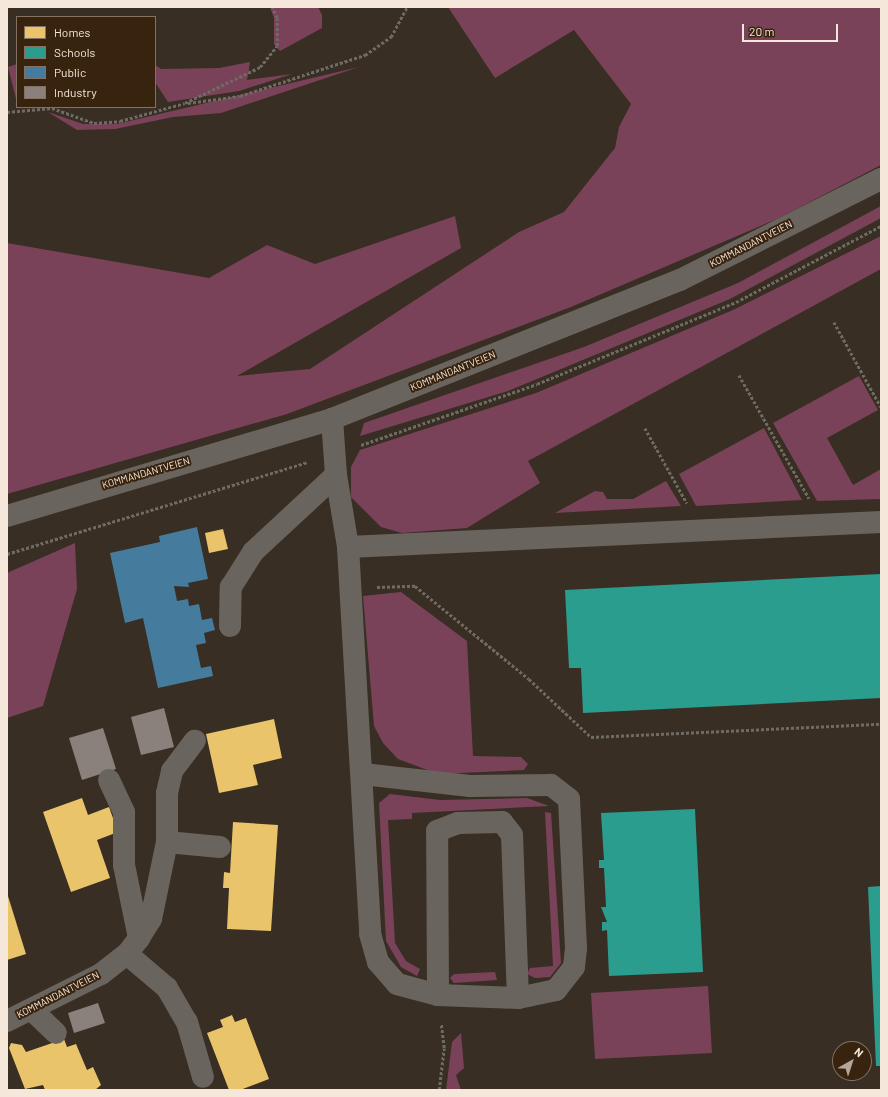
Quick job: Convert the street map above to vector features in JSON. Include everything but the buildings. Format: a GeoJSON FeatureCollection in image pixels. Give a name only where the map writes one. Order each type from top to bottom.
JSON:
{"type":"FeatureCollection","features":[{"type":"Feature","properties":{"kind":"street","name":"KOMMANDANTVEIEN"},"geometry":{"type":"LineString","coordinates":[[7,516],[332,419],[680,280],[881,179]]}},
{"type":"Feature","properties":{"kind":"street"},"geometry":{"type":"LineString","coordinates":[[332,419],[336,464],[348,547],[363,774],[370,934],[378,962],[397,984],[438,995],[518,998],[556,990],[574,967],[568,799],[551,785],[470,786],[363,774]]}},
{"type":"Feature","properties":{"kind":"street"},"geometry":{"type":"LineString","coordinates":[[230,626],[231,587],[253,552],[336,464]]}},
{"type":"Feature","properties":{"kind":"street"},"geometry":{"type":"LineString","coordinates":[[348,547],[881,522]]}},
{"type":"Feature","properties":{"kind":"street","name":"KOMMANDANTVEIEN"},"geometry":{"type":"LineString","coordinates":[[7,1021],[32,1010],[101,974],[133,946],[151,919],[167,842],[167,793],[172,771],[195,741]]}},
{"type":"Feature","properties":{"kind":"street"},"geometry":{"type":"LineString","coordinates":[[109,780],[124,812],[124,865],[133,946],[167,988],[187,1022],[203,1077]]}},
{"type":"Feature","properties":{"kind":"street"},"geometry":{"type":"LineString","coordinates":[[438,995],[437,832],[458,823],[502,822],[512,835],[518,998]]}},
{"type":"Feature","properties":{"kind":"street"},"geometry":{"type":"LineString","coordinates":[[167,842],[220,847]]}},
{"type":"Feature","properties":{"kind":"street"},"geometry":{"type":"LineString","coordinates":[[32,1010],[56,1033]]}},
{"type":"Feature","properties":{"kind":"path"},"geometry":{"type":"LineString","coordinates":[[184,103],[260,67],[277,46],[277,18],[272,7]]}},
{"type":"Feature","properties":{"kind":"path"},"geometry":{"type":"LineString","coordinates":[[7,112],[52,108],[94,123],[120,121],[184,103],[240,96],[365,55],[391,37],[407,7]]}},
{"type":"Feature","properties":{"kind":"path"},"geometry":{"type":"LineString","coordinates":[[7,554],[336,464],[728,305],[881,226]]}},
{"type":"Feature","properties":{"kind":"path"},"geometry":{"type":"LineString","coordinates":[[834,322],[881,406]]}},
{"type":"Feature","properties":{"kind":"path"},"geometry":{"type":"LineString","coordinates":[[739,375],[811,502]]}},
{"type":"Feature","properties":{"kind":"path"},"geometry":{"type":"LineString","coordinates":[[645,428],[690,509]]}},
{"type":"Feature","properties":{"kind":"path"},"geometry":{"type":"LineString","coordinates":[[351,588],[415,586],[529,679],[591,737],[881,724]]}},
{"type":"Feature","properties":{"kind":"path"},"geometry":{"type":"LineString","coordinates":[[438,995],[444,1048],[439,1090]]}},
{"type":"Feature","properties":{"kind":"shaded area"},"geometry":{"type":"Polygon","coordinates":[[[270,7],[318,7],[322,15],[322,28],[280,51],[274,44],[274,18],[270,7]]]}},
{"type":"Feature","properties":{"kind":"shaded area"},"geometry":{"type":"Polygon","coordinates":[[[448,7],[881,7],[881,165],[779,218],[571,307],[287,414],[7,494],[7,243],[209,278],[267,245],[315,264],[455,216],[461,248],[237,376],[310,369],[519,232],[564,212],[615,148],[619,127],[631,104],[574,30],[495,78],[448,7]]]}},
{"type":"Feature","properties":{"kind":"shaded area"},"geometry":{"type":"Polygon","coordinates":[[[250,62],[247,80],[292,74],[239,91],[168,102],[156,84],[156,66],[161,69],[219,68],[250,62]]]}},
{"type":"Feature","properties":{"kind":"shaded area"},"geometry":{"type":"Polygon","coordinates":[[[16,64],[16,99],[8,67],[16,64]]]}},
{"type":"Feature","properties":{"kind":"shaded area"},"geometry":{"type":"Polygon","coordinates":[[[359,67],[221,113],[173,117],[115,129],[77,130],[48,112],[83,124],[117,124],[359,67]]]}},
{"type":"Feature","properties":{"kind":"shaded area"},"geometry":{"type":"Polygon","coordinates":[[[881,206],[881,218],[730,299],[508,391],[360,436],[364,423],[584,347],[738,283],[881,206]]]}},
{"type":"Feature","properties":{"kind":"shaded area"},"geometry":{"type":"Polygon","coordinates":[[[881,236],[881,269],[528,461],[540,483],[467,528],[402,533],[381,527],[351,497],[351,467],[360,450],[536,393],[733,310],[881,236]]]}},
{"type":"Feature","properties":{"kind":"shaded area"},"geometry":{"type":"Polygon","coordinates":[[[859,376],[878,410],[827,438],[853,485],[881,469],[881,499],[817,501],[773,423],[859,376]]]}},
{"type":"Feature","properties":{"kind":"shaded area"},"geometry":{"type":"Polygon","coordinates":[[[764,428],[802,500],[696,506],[679,474],[764,428]]]}},
{"type":"Feature","properties":{"kind":"shaded area"},"geometry":{"type":"Polygon","coordinates":[[[666,481],[681,506],[555,513],[595,491],[603,492],[607,499],[633,499],[666,481]]]}},
{"type":"Feature","properties":{"kind":"shaded area"},"geometry":{"type":"Polygon","coordinates":[[[75,543],[77,589],[43,706],[7,718],[7,573],[75,543]]]}},
{"type":"Feature","properties":{"kind":"shaded area"},"geometry":{"type":"Polygon","coordinates":[[[401,592],[467,641],[473,756],[521,757],[528,764],[524,770],[438,774],[398,759],[383,743],[374,726],[363,596],[401,592]]]}},
{"type":"Feature","properties":{"kind":"shaded area"},"geometry":{"type":"Polygon","coordinates":[[[390,794],[440,800],[527,798],[549,806],[412,813],[412,819],[388,820],[395,943],[406,961],[420,969],[417,976],[401,967],[386,941],[379,803],[390,794]]]}},
{"type":"Feature","properties":{"kind":"shaded area"},"geometry":{"type":"Polygon","coordinates":[[[545,812],[551,813],[561,963],[550,977],[535,978],[527,974],[530,968],[553,966],[545,812]]]}},
{"type":"Feature","properties":{"kind":"shaded area"},"geometry":{"type":"Polygon","coordinates":[[[495,972],[497,980],[454,983],[450,978],[454,974],[495,972]]]}},
{"type":"Feature","properties":{"kind":"shaded area"},"geometry":{"type":"Polygon","coordinates":[[[708,986],[712,1053],[595,1059],[591,993],[708,986]]]}},
{"type":"Feature","properties":{"kind":"shaded area"},"geometry":{"type":"Polygon","coordinates":[[[461,1033],[464,1068],[456,1075],[461,1090],[446,1090],[452,1042],[461,1033]]]}}]}
